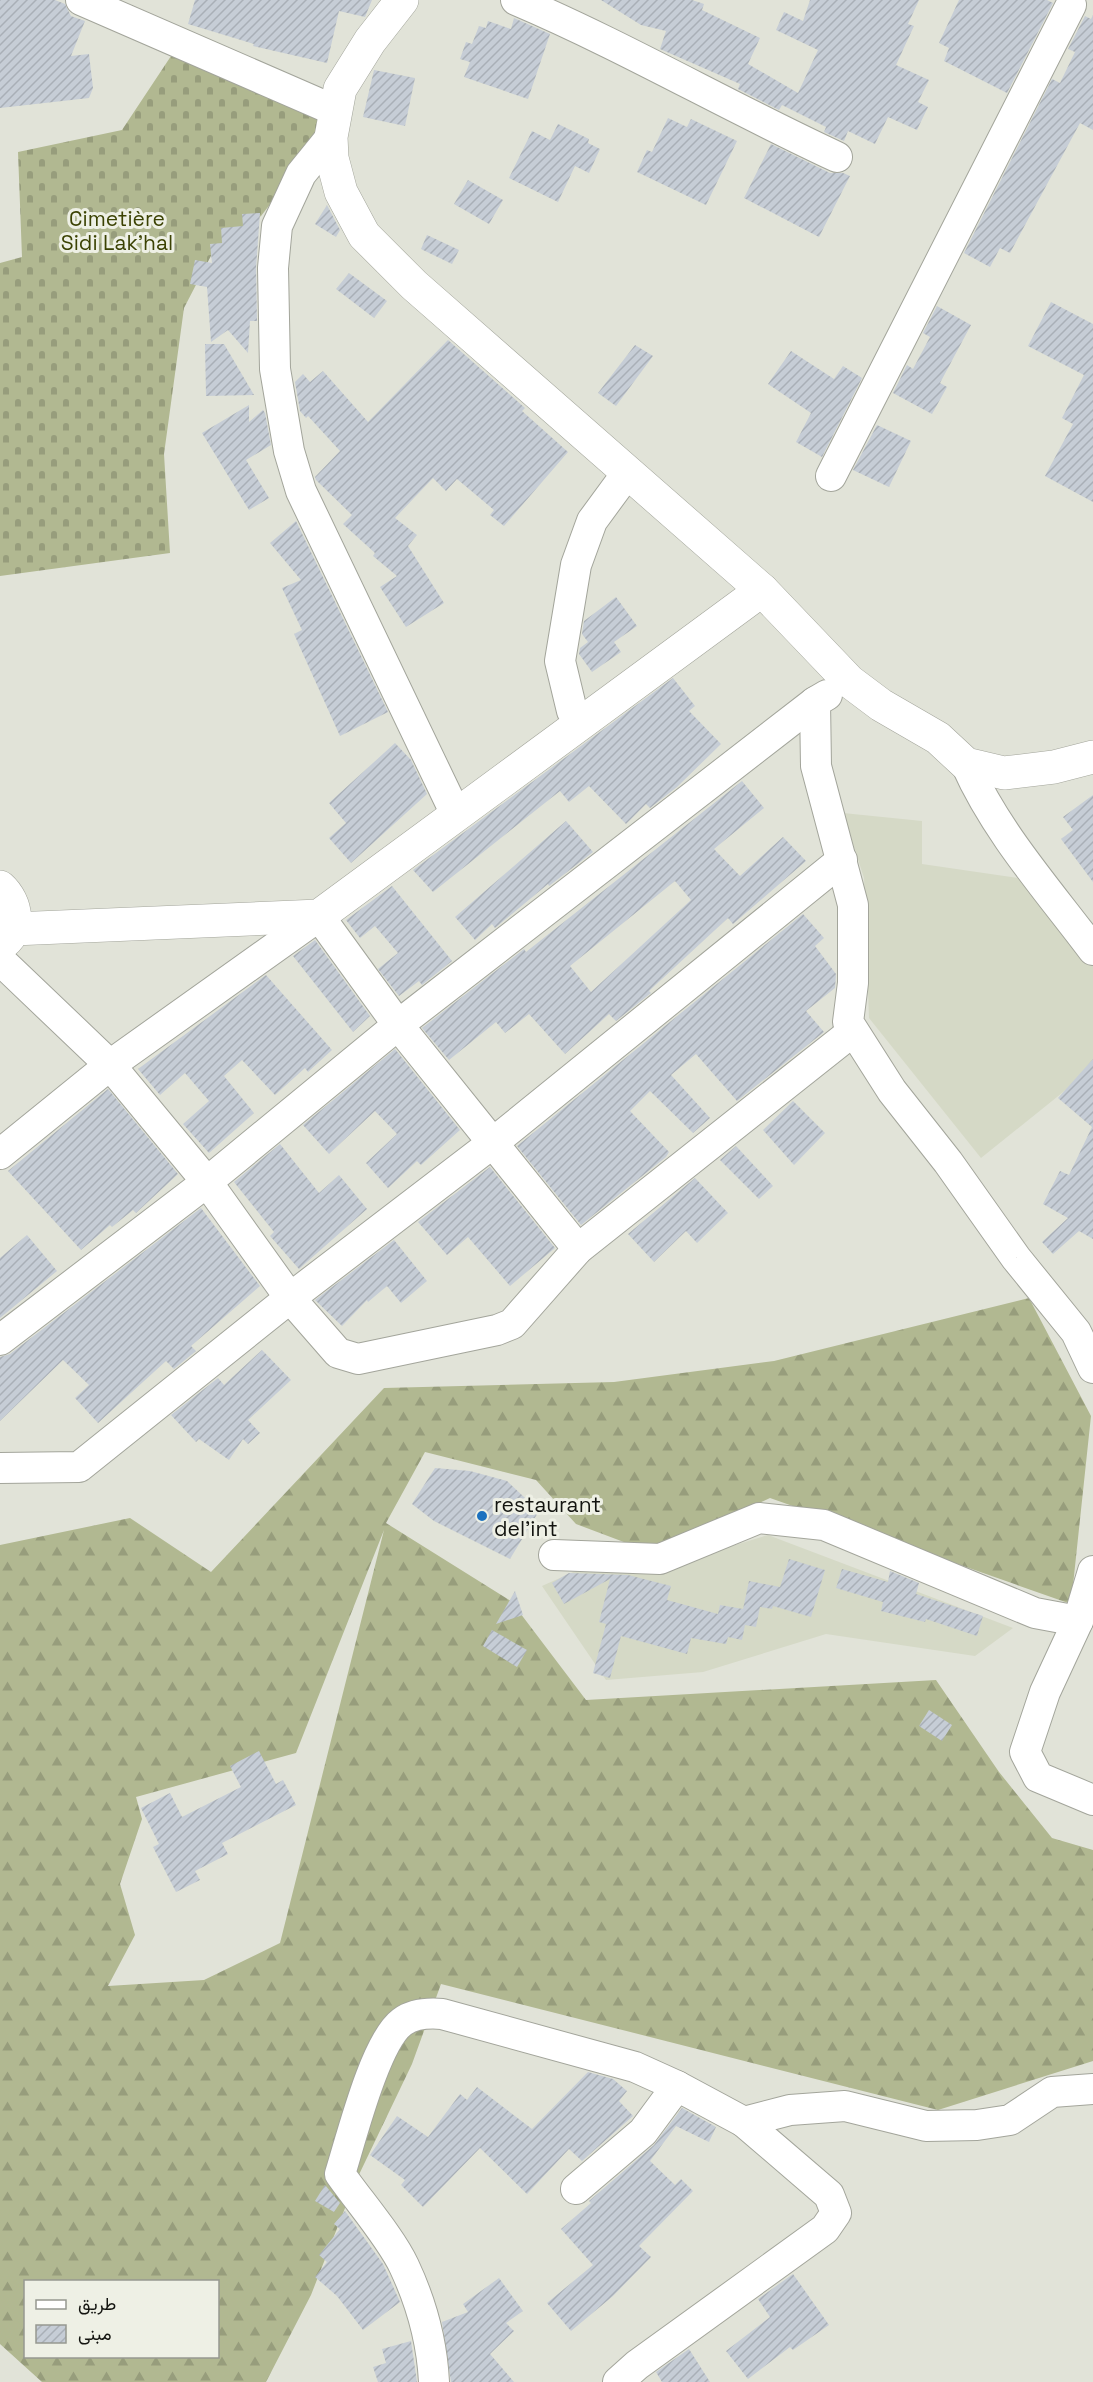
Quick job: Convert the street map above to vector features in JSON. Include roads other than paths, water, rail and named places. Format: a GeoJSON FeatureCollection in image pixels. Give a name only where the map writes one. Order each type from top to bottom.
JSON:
{"type":"FeatureCollection","features":[{"type":"Feature","properties":{"kind":"main road"},"geometry":{"type":"LineString","coordinates":[[402,0],[370,41],[340,89],[334,124],[332,158],[341,192],[364,235],[423,293],[755,583],[849,681],[881,705],[938,738],[966,764],[1004,773],[1054,767],[1093,757]]}},
{"type":"Feature","properties":{"kind":"main road"},"geometry":{"type":"LineString","coordinates":[[7,918],[280,906],[318,902],[572,711],[755,583]]}},
{"type":"Feature","properties":{"kind":"main road"},"geometry":{"type":"LineString","coordinates":[[7,918],[318,916],[755,583]]}},
{"type":"Feature","properties":{"kind":"street"},"geometry":{"type":"LineString","coordinates":[[516,0],[555,17],[748,116],[837,157]]}},
{"type":"Feature","properties":{"kind":"street"},"geometry":{"type":"LineString","coordinates":[[92,2],[334,124],[301,174],[277,226],[273,268],[275,369],[287,440],[301,491],[451,804]]}},
{"type":"Feature","properties":{"kind":"street"},"geometry":{"type":"LineString","coordinates":[[831,476],[1076,6]]}},
{"type":"Feature","properties":{"kind":"street"},"geometry":{"type":"LineString","coordinates":[[572,711],[560,661],[576,565],[592,521],[628,472]]}},
{"type":"Feature","properties":{"kind":"street"},"geometry":{"type":"LineString","coordinates":[[0,1340],[207,1182],[398,1024],[815,702],[849,681]]}},
{"type":"Feature","properties":{"kind":"street"},"geometry":{"type":"LineString","coordinates":[[815,702],[816,766],[853,905],[853,983],[848,1022],[852,1032],[892,1091],[948,1162],[1016,1258],[1076,1332],[1093,1368]]}},
{"type":"Feature","properties":{"kind":"street"},"geometry":{"type":"LineString","coordinates":[[966,764],[979,793],[1000,826],[1093,950]]}},
{"type":"Feature","properties":{"kind":"street"},"geometry":{"type":"LineString","coordinates":[[0,1468],[79,1467],[290,1298],[494,1142],[842,860]]}},
{"type":"Feature","properties":{"kind":"street"},"geometry":{"type":"LineString","coordinates":[[0,1154],[110,1065],[318,916],[398,1024],[578,1249]]}},
{"type":"Feature","properties":{"kind":"street"},"geometry":{"type":"LineString","coordinates":[[0,960],[110,1065],[207,1182],[290,1298],[338,1353],[358,1359],[498,1330],[512,1324],[578,1249],[852,1032]]}},
{"type":"Feature","properties":{"kind":"street"},"geometry":{"type":"LineString","coordinates":[[554,1556],[660,1559],[759,1518],[813,1524],[835,1530],[1035,1612],[1078,1621]]}},
{"type":"Feature","properties":{"kind":"street"},"geometry":{"type":"LineString","coordinates":[[1093,1571],[1078,1621],[1045,1692],[1025,1752],[1038,1777],[1093,1800]]}},
{"type":"Feature","properties":{"kind":"street"},"geometry":{"type":"LineString","coordinates":[[434,2382],[432,2354],[425,2323],[403,2264],[340,2174],[381,2052],[402,2022],[428,2012],[635,2067],[677,2086],[744,2122],[829,2195],[836,2213],[825,2229],[646,2359],[618,2382]]}},
{"type":"Feature","properties":{"kind":"street"},"geometry":{"type":"LineString","coordinates":[[576,2189],[643,2132],[677,2086]]}},
{"type":"Feature","properties":{"kind":"street"},"geometry":{"type":"LineString","coordinates":[[744,2122],[790,2110],[845,2106],[926,2126],[977,2125],[1010,2120],[1052,2092],[1093,2089]]}},
{"type":"Feature","properties":{"kind":"place","name":"restaurant del'int"},"geometry":{"type":"Point","coordinates":[482,1516]}},
{"type":"Feature","properties":{"kind":"park label","name":"Cimetière Sidi Lak'hal"},"geometry":{"type":"Point","coordinates":[117,230]}}]}
